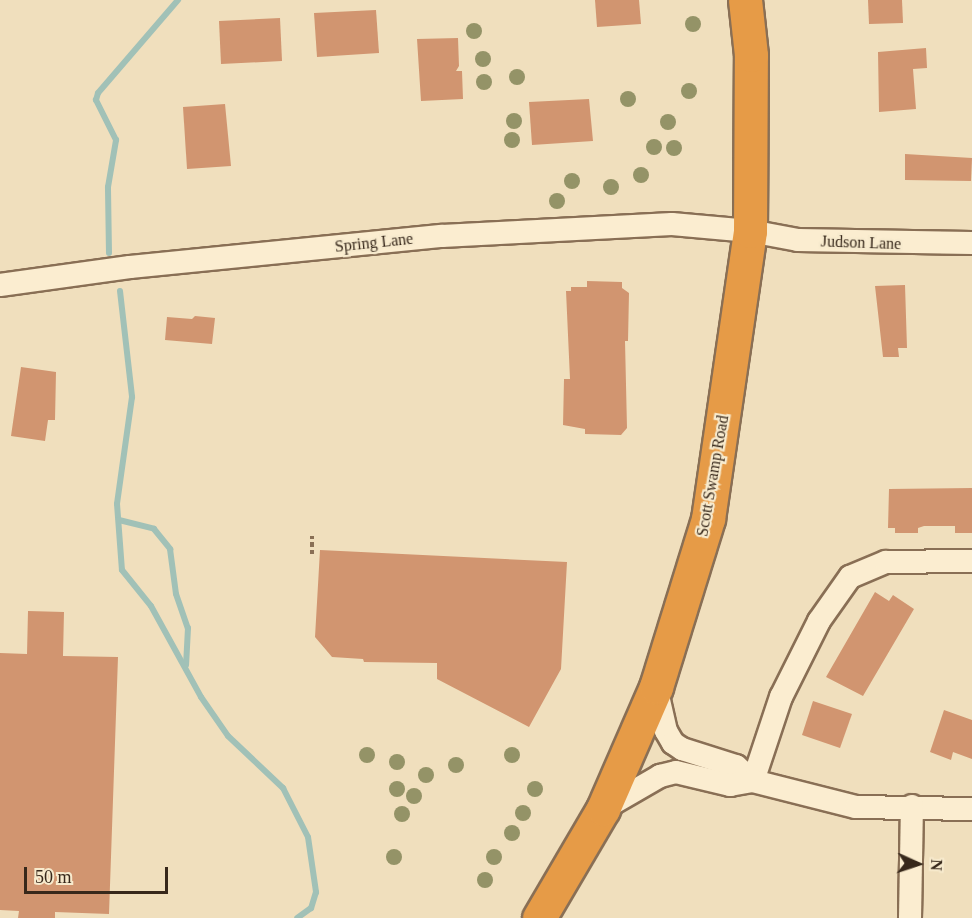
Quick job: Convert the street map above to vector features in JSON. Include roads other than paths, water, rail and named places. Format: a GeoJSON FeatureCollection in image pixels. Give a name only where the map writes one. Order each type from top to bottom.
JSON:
{"type":"FeatureCollection","features":[{"type":"Feature","properties":{"kind":"highway","name":"Scott Swamp Road"},"geometry":{"type":"LineString","coordinates":[[539,918],[603,809],[656,687],[708,519],[750,231],[751,55],[745,0]]}},
{"type":"Feature","properties":{"kind":"street","name":"Spring Lane"},"geometry":{"type":"LineString","coordinates":[[0,285],[130,267],[442,236],[672,224],[750,231]]}},
{"type":"Feature","properties":{"kind":"street","name":"Judson Lane"},"geometry":{"type":"LineString","coordinates":[[750,231],[798,240],[972,243]]}},
{"type":"Feature","properties":{"kind":"street"},"geometry":{"type":"LineString","coordinates":[[753,781],[780,698],[819,621],[850,577],[886,562],[972,561]]}},
{"type":"Feature","properties":{"kind":"street"},"geometry":{"type":"LineString","coordinates":[[656,687],[666,731],[673,743],[682,749],[736,766],[753,781]]}},
{"type":"Feature","properties":{"kind":"street"},"geometry":{"type":"LineString","coordinates":[[603,809],[660,776],[676,772],[730,785],[753,781],[856,807],[912,806],[972,809]]}},
{"type":"Feature","properties":{"kind":"street"},"geometry":{"type":"LineString","coordinates":[[910,918],[912,806]]}},
{"type":"Feature","properties":{"kind":"waterway"},"geometry":{"type":"LineString","coordinates":[[109,253],[108,187],[116,140],[96,100],[98,93],[178,0]]}},
{"type":"Feature","properties":{"kind":"waterway"},"geometry":{"type":"LineString","coordinates":[[120,291],[132,397],[117,504],[122,570],[151,606],[201,697],[228,736],[283,788],[308,837],[316,892],[311,908],[297,918]]}},
{"type":"Feature","properties":{"kind":"waterway"},"geometry":{"type":"LineString","coordinates":[[119,520],[154,529],[170,549],[176,594],[188,628],[186,665]]}}]}
